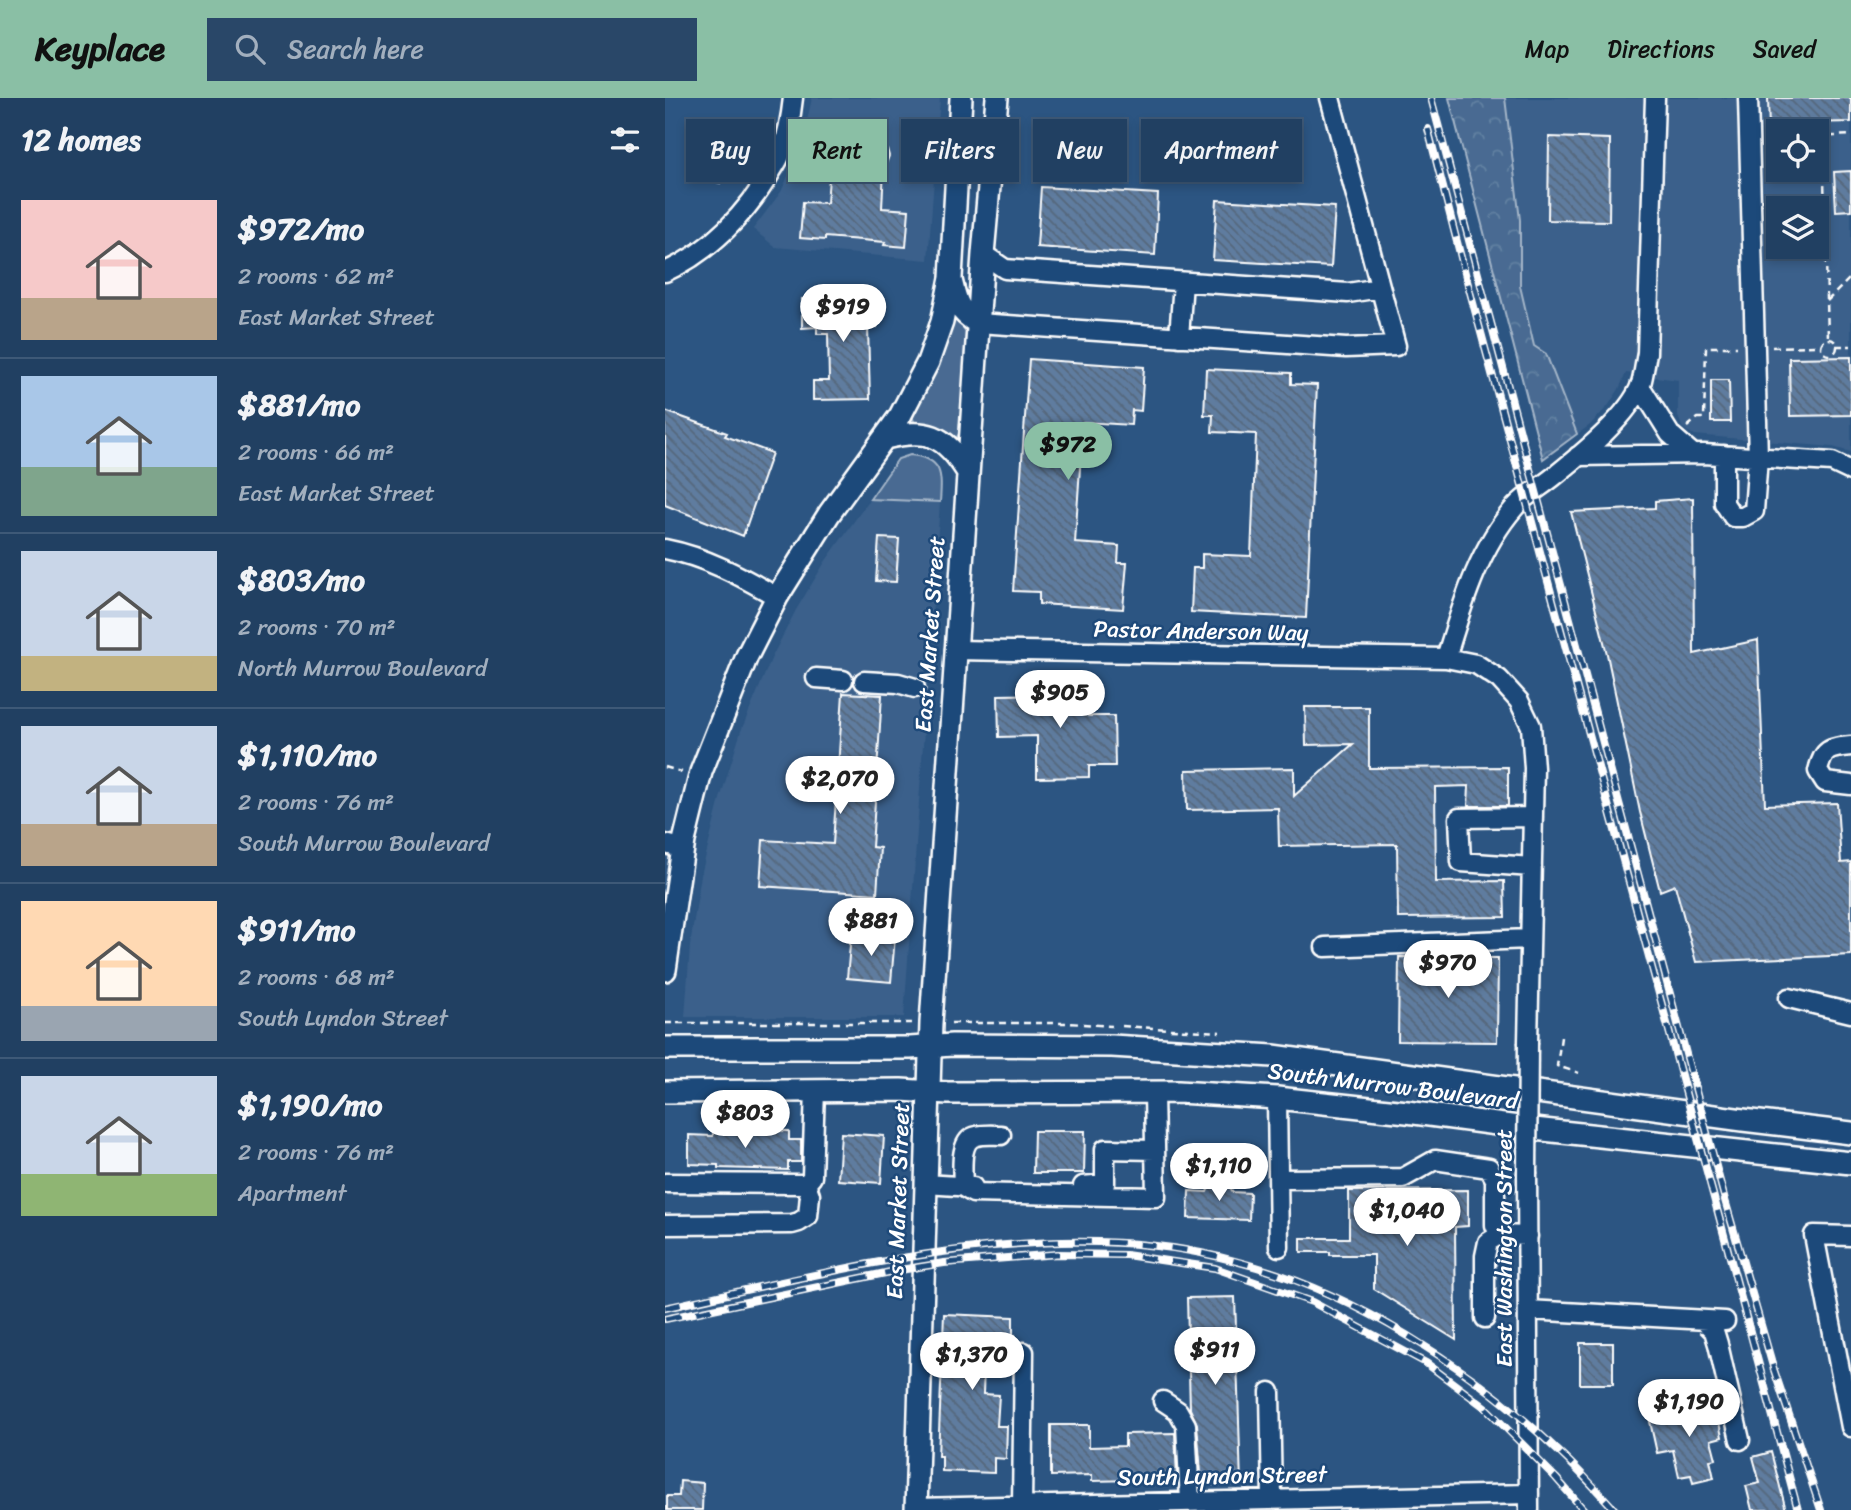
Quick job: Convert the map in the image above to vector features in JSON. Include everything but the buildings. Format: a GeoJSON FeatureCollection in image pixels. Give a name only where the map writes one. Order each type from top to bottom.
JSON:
{"type":"FeatureCollection","features":[{"type":"Feature","properties":{"kind":"main road"},"geometry":{"type":"LineString","coordinates":[[665,970],[674,846],[747,656],[777,597],[829,514],[900,416],[928,362],[942,322],[951,278],[961,98]]}},
{"type":"Feature","properties":{"kind":"main road","name":"East Market Street"},"geometry":{"type":"LineString","coordinates":[[916,1509],[930,1046],[967,471],[997,98]]}},
{"type":"Feature","properties":{"kind":"main road"},"geometry":{"type":"LineString","coordinates":[[951,278],[956,301],[963,314],[978,323]]}},
{"type":"Feature","properties":{"kind":"main road"},"geometry":{"type":"LineString","coordinates":[[884,438],[922,434],[940,440],[953,449],[967,471]]}},
{"type":"Feature","properties":{"kind":"main road","name":"South Murrow Boulevard"},"geometry":{"type":"LineString","coordinates":[[665,1048],[1112,1046],[1273,1056],[1851,1133]]}},
{"type":"Feature","properties":{"kind":"main road","name":"South Murrow Boulevard"},"geometry":{"type":"LineString","coordinates":[[665,1092],[1178,1092],[1277,1098],[1851,1163]]}},
{"type":"Feature","properties":{"kind":"street"},"geometry":{"type":"LineString","coordinates":[[665,272],[703,248],[740,216],[762,188],[782,153],[793,98]]}},
{"type":"Feature","properties":{"kind":"street"},"geometry":{"type":"LineString","coordinates":[[978,323],[1346,348],[1396,346],[1330,98]]}},
{"type":"Feature","properties":{"kind":"street"},"geometry":{"type":"LineString","coordinates":[[1446,658],[1476,570],[1490,540],[1515,507],[1625,414],[1640,386],[1647,353],[1655,98]]}},
{"type":"Feature","properties":{"kind":"street"},"geometry":{"type":"LineString","coordinates":[[1724,455],[1724,503],[1733,517],[1743,517],[1754,510],[1758,457],[1748,98]]}},
{"type":"Feature","properties":{"kind":"street"},"geometry":{"type":"LineString","coordinates":[[983,254],[1005,269],[1348,293],[1380,288]]}},
{"type":"Feature","properties":{"kind":"street"},"geometry":{"type":"LineString","coordinates":[[1179,337],[1183,282]]}},
{"type":"Feature","properties":{"kind":"street"},"geometry":{"type":"LineString","coordinates":[[1640,386],[1670,435],[1693,454]]}},
{"type":"Feature","properties":{"kind":"street"},"geometry":{"type":"LineString","coordinates":[[1578,456],[1724,455],[1832,462],[1851,471]]}},
{"type":"Feature","properties":{"kind":"street"},"geometry":{"type":"LineString","coordinates":[[665,548],[721,566],[777,597]]}},
{"type":"Feature","properties":{"kind":"street","name":"Pastor Anderson Way"},"geometry":{"type":"LineString","coordinates":[[955,650],[1446,658]]}},
{"type":"Feature","properties":{"kind":"street","name":"East Washington Street"},"geometry":{"type":"LineString","coordinates":[[1446,658],[1476,664],[1499,679],[1519,701],[1531,726],[1535,768],[1528,1042],[1529,1502]]}},
{"type":"Feature","properties":{"kind":"street"},"geometry":{"type":"LineString","coordinates":[[816,678],[843,680]]}},
{"type":"Feature","properties":{"kind":"street"},"geometry":{"type":"LineString","coordinates":[[864,681],[898,683],[915,688]]}},
{"type":"Feature","properties":{"kind":"street"},"geometry":{"type":"LineString","coordinates":[[1851,747],[1837,747],[1826,751],[1818,771],[1825,782],[1851,785]]}},
{"type":"Feature","properties":{"kind":"street"},"geometry":{"type":"LineString","coordinates":[[1532,867],[1461,862],[1459,818],[1533,817]]}},
{"type":"Feature","properties":{"kind":"street"},"geometry":{"type":"LineString","coordinates":[[1325,947],[1530,939]]}},
{"type":"Feature","properties":{"kind":"street"},"geometry":{"type":"LineString","coordinates":[[1789,998],[1851,1013]]}},
{"type":"Feature","properties":{"kind":"street"},"geometry":{"type":"LineString","coordinates":[[665,1183],[806,1184],[812,1177],[815,1090]]}},
{"type":"Feature","properties":{"kind":"street"},"geometry":{"type":"LineString","coordinates":[[963,1187],[973,1193],[1156,1198],[1154,1093]]}},
{"type":"Feature","properties":{"kind":"street"},"geometry":{"type":"LineString","coordinates":[[1277,1098],[1279,1247]]}},
{"type":"Feature","properties":{"kind":"street"},"geometry":{"type":"LineString","coordinates":[[963,1187],[964,1152],[967,1143],[977,1136],[1001,1135]]}},
{"type":"Feature","properties":{"kind":"street"},"geometry":{"type":"LineString","coordinates":[[1069,1188],[1105,1184],[1105,1149],[1154,1150]]}},
{"type":"Feature","properties":{"kind":"street"},"geometry":{"type":"LineString","coordinates":[[1278,1180],[1403,1178],[1436,1160],[1489,1168],[1495,1179],[1495,1225],[1499,1235]]}},
{"type":"Feature","properties":{"kind":"street"},"geometry":{"type":"LineString","coordinates":[[665,1225],[799,1222],[808,1216],[810,1195],[806,1184]]}},
{"type":"Feature","properties":{"kind":"street"},"geometry":{"type":"LineString","coordinates":[[925,1184],[1050,1188]]}},
{"type":"Feature","properties":{"kind":"street"},"geometry":{"type":"LineString","coordinates":[[1485,1318],[1485,1256],[1489,1242],[1499,1235],[1528,1236]]}},
{"type":"Feature","properties":{"kind":"street"},"geometry":{"type":"LineString","coordinates":[[1851,1236],[1814,1235],[1851,1427]]}},
{"type":"Feature","properties":{"kind":"street"},"geometry":{"type":"LineString","coordinates":[[1528,1310],[1725,1321]]}},
{"type":"Feature","properties":{"kind":"street"},"geometry":{"type":"LineString","coordinates":[[1703,1320],[1714,1331],[1740,1440]]}},
{"type":"Feature","properties":{"kind":"street"},"geometry":{"type":"LineString","coordinates":[[1022,1505],[1024,1352]]}},
{"type":"Feature","properties":{"kind":"street"},"geometry":{"type":"LineString","coordinates":[[1270,1392],[1272,1499]]}},
{"type":"Feature","properties":{"kind":"street"},"geometry":{"type":"LineString","coordinates":[[1163,1401],[1178,1411],[1186,1425],[1190,1501]]}},
{"type":"Feature","properties":{"kind":"street","name":"South Lyndon Street"},"geometry":{"type":"LineString","coordinates":[[916,1509],[1022,1505],[1159,1506],[1190,1501],[1272,1499],[1323,1504],[1529,1502]]}},
{"type":"Feature","properties":{"kind":"path"},"geometry":{"type":"LineString","coordinates":[[1829,136],[1851,135]]}},
{"type":"Feature","properties":{"kind":"path"},"geometry":{"type":"LineString","coordinates":[[1824,182],[1828,339]]}},
{"type":"Feature","properties":{"kind":"path"},"geometry":{"type":"LineString","coordinates":[[1827,301],[1851,277]]}},
{"type":"Feature","properties":{"kind":"path"},"geometry":{"type":"LineString","coordinates":[[1832,338],[1836,346],[1836,353],[1821,353],[1821,343],[1825,339],[1832,338]]}},
{"type":"Feature","properties":{"kind":"path"},"geometry":{"type":"LineString","coordinates":[[1836,346],[1851,346]]}},
{"type":"Feature","properties":{"kind":"path"},"geometry":{"type":"LineString","coordinates":[[1683,431],[1698,418]]}},
{"type":"Feature","properties":{"kind":"path"},"geometry":{"type":"LineString","coordinates":[[665,1023],[920,1023]]}},
{"type":"Feature","properties":{"kind":"path"},"geometry":{"type":"LineString","coordinates":[[1561,1037],[1557,1066],[1579,1073]]}},
{"type":"Feature","properties":{"kind":"shaded area"},"geometry":{"type":"Polygon","coordinates":[[[812,98],[940,98],[938,119],[901,119],[901,182],[934,182],[928,260],[775,247],[753,229],[781,192],[788,176],[788,182],[887,182],[887,119],[807,119],[812,98]]]}},
{"type":"Feature","properties":{"kind":"shaded area"},"geometry":{"type":"Polygon","coordinates":[[[1449,98],[1851,98],[1851,452],[1833,447],[1695,435],[1682,427],[1678,416],[1678,380],[1626,373],[1608,406],[1590,425],[1543,459],[1449,98]]]}},
{"type":"Feature","properties":{"kind":"shaded area"},"geometry":{"type":"Polygon","coordinates":[[[870,499],[940,502],[904,1017],[685,1017],[690,946],[701,875],[741,731],[772,657],[796,610],[825,562],[870,499]]]}},
{"type":"Feature","properties":{"kind":"green space"},"geometry":{"type":"Polygon","coordinates":[[[1449,98],[1505,98],[1520,220],[1520,286],[1534,346],[1546,354],[1577,434],[1543,459],[1449,98]]]}},
{"type":"Feature","properties":{"kind":"green space"},"geometry":{"type":"Polygon","coordinates":[[[956,317],[966,332],[960,432],[957,437],[951,438],[915,424],[912,416],[931,382],[944,351],[952,318],[956,317]]]}},
{"type":"Feature","properties":{"kind":"green space"},"geometry":{"type":"Polygon","coordinates":[[[910,455],[935,464],[941,483],[940,502],[870,499],[898,459],[910,455]]]}},
{"type":"Feature","properties":{"kind":"railway"},"geometry":{"type":"LineString","coordinates":[[1431,98],[1725,1200],[1774,1370],[1821,1510]]}},
{"type":"Feature","properties":{"kind":"railway"},"geometry":{"type":"LineString","coordinates":[[1428,129],[1798,1510]]}},
{"type":"Feature","properties":{"kind":"railway"},"geometry":{"type":"LineString","coordinates":[[665,1308],[826,1272],[990,1246],[1099,1242],[1150,1245],[1202,1253],[1278,1274],[1322,1291],[1407,1335],[1486,1389],[1523,1419],[1615,1510]]}},
{"type":"Feature","properties":{"kind":"railway"},"geometry":{"type":"LineString","coordinates":[[665,1319],[944,1263],[1057,1254],[1126,1255],[1215,1268],[1312,1302],[1426,1363],[1486,1408],[1584,1510]]}}]}
